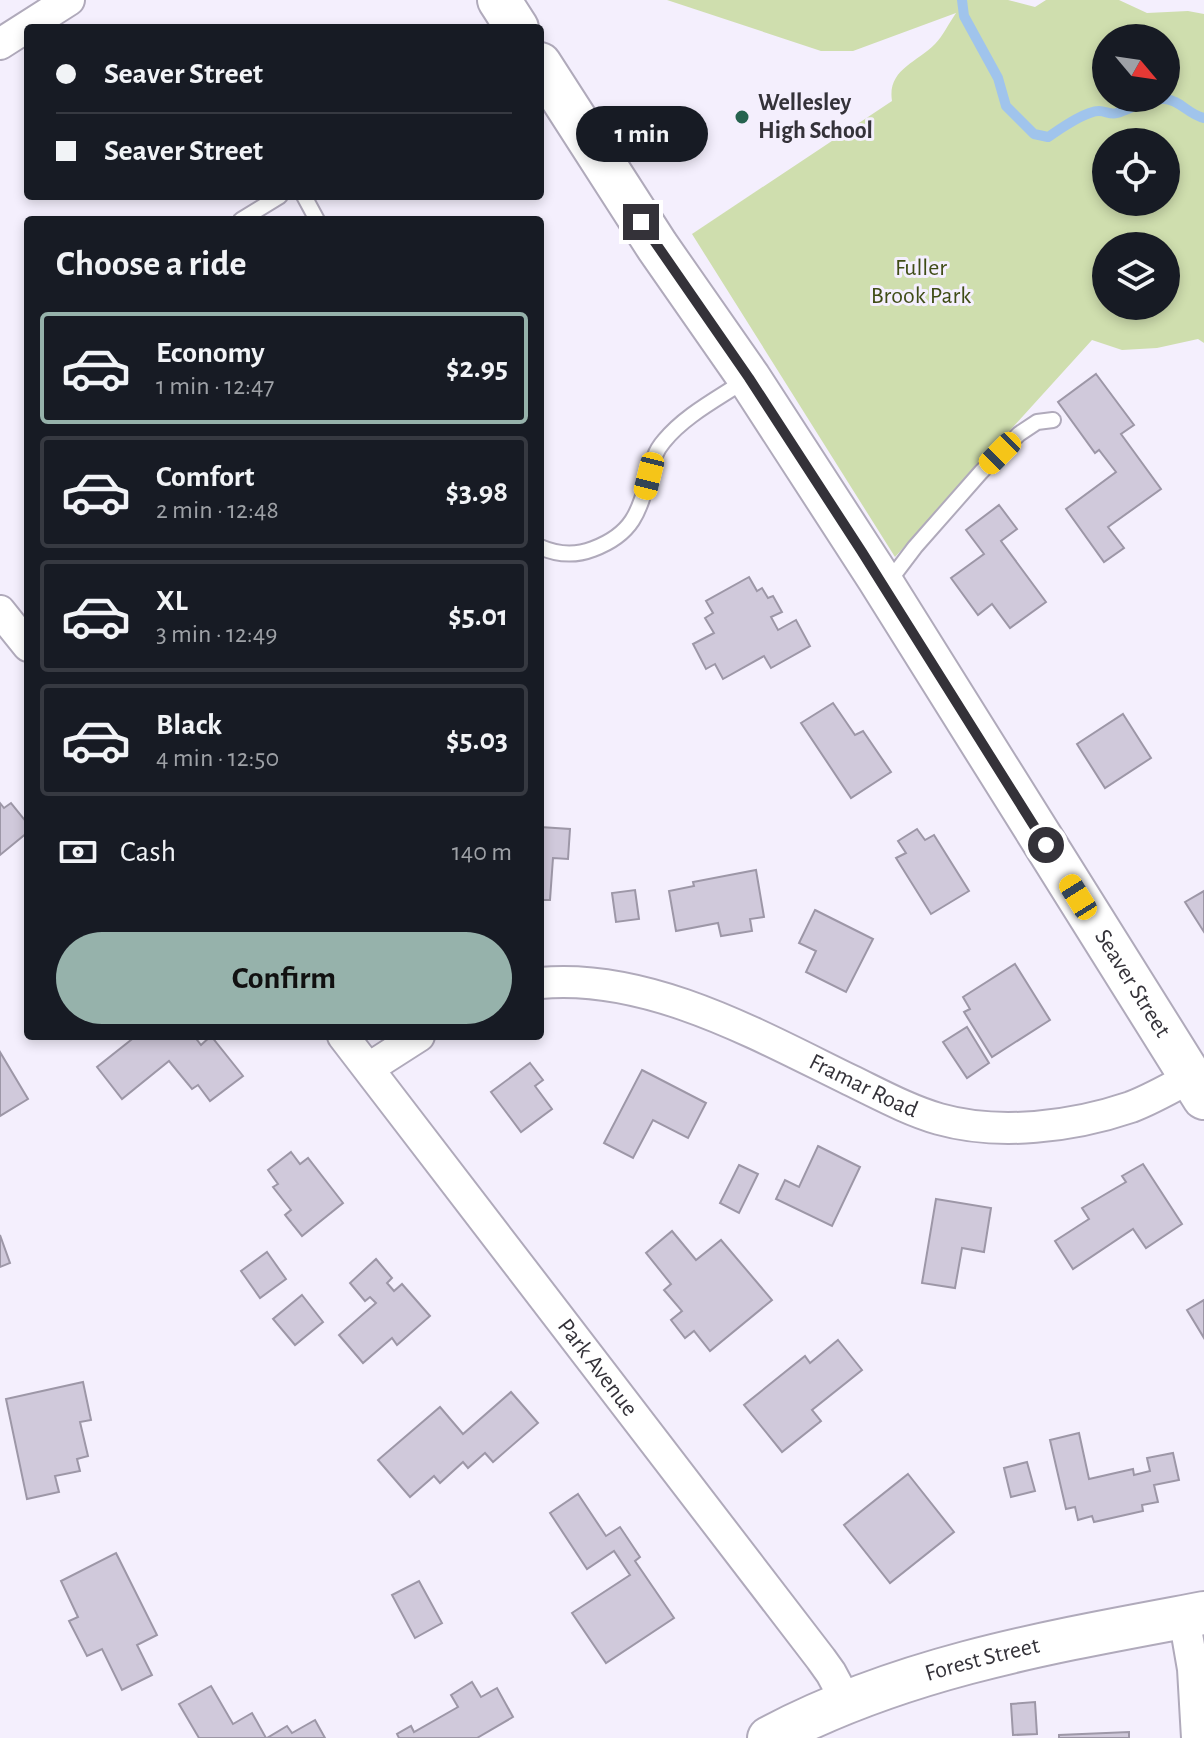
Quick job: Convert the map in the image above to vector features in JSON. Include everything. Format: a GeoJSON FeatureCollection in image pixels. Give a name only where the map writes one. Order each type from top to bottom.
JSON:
{"type":"FeatureCollection","features":[{"type":"Feature","properties":{"kind":"street"},"geometry":{"type":"LineString","coordinates":[[31,24],[69,0]]}},
{"type":"Feature","properties":{"kind":"street"},"geometry":{"type":"LineString","coordinates":[[499,0],[514,24]]}},
{"type":"Feature","properties":{"kind":"street"},"geometry":{"type":"LineString","coordinates":[[0,44],[24,29]]}},
{"type":"Feature","properties":{"kind":"street","name":"Seaver Street"},"geometry":{"type":"LineString","coordinates":[[544,73],[557,102],[749,378],[885,588],[1197,1088]]}},
{"type":"Feature","properties":{"kind":"street"},"geometry":{"type":"LineString","coordinates":[[0,611],[24,641]]}},
{"type":"Feature","properties":{"kind":"street","name":"Framar Road"},"geometry":{"type":"LineString","coordinates":[[544,983],[582,982],[610,986],[694,1008],[738,1025],[905,1106],[963,1124],[1015,1127],[1085,1119],[1197,1088]]}},
{"type":"Feature","properties":{"kind":"street","name":"Park Avenue"},"geometry":{"type":"LineString","coordinates":[[346,1040],[821,1659],[846,1701]]}},
{"type":"Feature","properties":{"kind":"street"},"geometry":{"type":"LineString","coordinates":[[369,1068],[413,1040]]}},
{"type":"Feature","properties":{"kind":"street"},"geometry":{"type":"LineString","coordinates":[[1194,1615],[1197,1738]]}},
{"type":"Feature","properties":{"kind":"street","name":"Forest Street"},"geometry":{"type":"LineString","coordinates":[[769,1738],[846,1701],[935,1671],[1016,1650],[1194,1615]]}},
{"type":"Feature","properties":{"kind":"lane"},"geometry":{"type":"LineString","coordinates":[[248,216],[274,200]]}},
{"type":"Feature","properties":{"kind":"lane"},"geometry":{"type":"LineString","coordinates":[[544,548],[563,554],[578,554],[611,541],[625,531],[641,504],[660,445],[673,430],[749,378]]}},
{"type":"Feature","properties":{"kind":"lane"},"geometry":{"type":"LineString","coordinates":[[885,588],[915,547],[981,472],[1019,434],[1037,422],[1053,420]]}},
{"type":"Feature","properties":{"kind":"green space","name":"Fuller Brook Park"},"geometry":{"type":"Polygon","coordinates":[[[667,0],[1008,0],[1035,7],[1046,0],[1119,0],[1147,13],[1188,11],[1204,14],[1204,343],[1198,339],[1157,348],[1122,350],[1092,340],[895,557],[692,234],[892,101],[898,74],[935,44],[956,13],[853,51],[821,51],[667,0]]]}},
{"type":"Feature","properties":{"kind":"building"},"geometry":{"type":"Polygon","coordinates":[[[1096,374],[1134,425],[1121,434],[1161,489],[1108,527],[1124,548],[1104,562],[1066,509],[1116,472],[1099,450],[1095,453],[1058,402],[1096,374]]]}},
{"type":"Feature","properties":{"kind":"building"},"geometry":{"type":"Polygon","coordinates":[[[999,505],[1017,529],[1001,541],[1046,602],[1010,628],[992,604],[978,615],[951,578],[984,554],[966,530],[999,505]]]}},
{"type":"Feature","properties":{"kind":"building"},"geometry":{"type":"Polygon","coordinates":[[[749,577],[757,591],[762,588],[768,598],[773,596],[782,612],[771,617],[778,630],[796,620],[810,646],[771,668],[764,656],[723,679],[715,664],[706,669],[693,644],[714,633],[705,618],[713,613],[706,601],[749,577]]]}},
{"type":"Feature","properties":{"kind":"building"},"geometry":{"type":"Polygon","coordinates":[[[833,703],[855,735],[863,731],[891,772],[851,798],[801,723],[833,703]]]}},
{"type":"Feature","properties":{"kind":"building"},"geometry":{"type":"Polygon","coordinates":[[[1123,714],[1151,758],[1105,788],[1077,744],[1123,714]]]}},
{"type":"Feature","properties":{"kind":"building"},"geometry":{"type":"Polygon","coordinates":[[[0,803],[4,808],[11,803],[24,819],[24,835],[0,855],[0,803]]]}},
{"type":"Feature","properties":{"kind":"building"},"geometry":{"type":"Polygon","coordinates":[[[544,827],[570,829],[568,859],[553,858],[550,900],[544,900],[544,827]]]}},
{"type":"Feature","properties":{"kind":"building"},"geometry":{"type":"Polygon","coordinates":[[[917,829],[925,840],[934,835],[969,891],[931,914],[896,858],[906,853],[898,841],[917,829]]]}},
{"type":"Feature","properties":{"kind":"building"},"geometry":{"type":"Polygon","coordinates":[[[756,870],[764,917],[750,919],[752,931],[721,936],[718,923],[676,931],[669,891],[694,886],[693,882],[756,870]]]}},
{"type":"Feature","properties":{"kind":"building"},"geometry":{"type":"Polygon","coordinates":[[[635,890],[639,919],[616,922],[612,893],[635,890]]]}},
{"type":"Feature","properties":{"kind":"building"},"geometry":{"type":"Polygon","coordinates":[[[1204,891],[1204,932],[1185,902],[1204,891]]]}},
{"type":"Feature","properties":{"kind":"building"},"geometry":{"type":"Polygon","coordinates":[[[815,910],[873,939],[846,992],[806,972],[816,951],[799,943],[815,910]]]}},
{"type":"Feature","properties":{"kind":"building"},"geometry":{"type":"Polygon","coordinates":[[[1015,964],[1050,1020],[992,1057],[964,1012],[970,1009],[963,997],[1015,964]]]}},
{"type":"Feature","properties":{"kind":"building"},"geometry":{"type":"Polygon","coordinates":[[[967,1027],[989,1063],[967,1078],[943,1042],[967,1027]]]}},
{"type":"Feature","properties":{"kind":"building"},"geometry":{"type":"Polygon","coordinates":[[[131,1040],[197,1040],[201,1045],[207,1040],[214,1040],[243,1076],[210,1101],[198,1085],[192,1089],[169,1061],[122,1099],[97,1067],[131,1040]]]}},
{"type":"Feature","properties":{"kind":"building"},"geometry":{"type":"Polygon","coordinates":[[[0,1052],[28,1099],[0,1116],[0,1052]]]}},
{"type":"Feature","properties":{"kind":"building"},"geometry":{"type":"Polygon","coordinates":[[[530,1063],[543,1080],[535,1086],[552,1109],[521,1132],[491,1092],[530,1063]]]}},
{"type":"Feature","properties":{"kind":"building"},"geometry":{"type":"Polygon","coordinates":[[[642,1070],[706,1103],[688,1138],[653,1120],[633,1158],[604,1143],[642,1070]]]}},
{"type":"Feature","properties":{"kind":"building"},"geometry":{"type":"Polygon","coordinates":[[[818,1146],[860,1167],[832,1226],[776,1199],[785,1180],[799,1187],[818,1146]]]}},
{"type":"Feature","properties":{"kind":"building"},"geometry":{"type":"Polygon","coordinates":[[[291,1152],[300,1164],[308,1158],[343,1203],[302,1236],[285,1215],[291,1210],[273,1187],[278,1184],[268,1170],[291,1152]]]}},
{"type":"Feature","properties":{"kind":"building"},"geometry":{"type":"Polygon","coordinates":[[[1143,1164],[1182,1224],[1146,1248],[1133,1229],[1073,1269],[1055,1241],[1089,1219],[1082,1208],[1126,1182],[1122,1176],[1143,1164]]]}},
{"type":"Feature","properties":{"kind":"building"},"geometry":{"type":"Polygon","coordinates":[[[739,1165],[758,1174],[739,1213],[720,1203],[739,1165]]]}},
{"type":"Feature","properties":{"kind":"building"},"geometry":{"type":"Polygon","coordinates":[[[936,1199],[991,1208],[984,1252],[962,1248],[955,1288],[922,1283],[936,1199]]]}},
{"type":"Feature","properties":{"kind":"building"},"geometry":{"type":"Polygon","coordinates":[[[672,1231],[696,1260],[721,1240],[772,1300],[710,1351],[694,1331],[685,1338],[671,1320],[682,1311],[664,1290],[671,1284],[646,1253],[672,1231]]]}},
{"type":"Feature","properties":{"kind":"building"},"geometry":{"type":"Polygon","coordinates":[[[0,1235],[10,1263],[0,1267],[0,1235]]]}},
{"type":"Feature","properties":{"kind":"building"},"geometry":{"type":"Polygon","coordinates":[[[267,1252],[286,1279],[260,1298],[241,1271],[267,1252]]]}},
{"type":"Feature","properties":{"kind":"building"},"geometry":{"type":"Polygon","coordinates":[[[376,1259],[392,1278],[387,1283],[394,1291],[402,1284],[430,1316],[397,1345],[392,1338],[363,1363],[339,1335],[376,1303],[370,1297],[365,1301],[350,1283],[376,1259]]]}},
{"type":"Feature","properties":{"kind":"building"},"geometry":{"type":"Polygon","coordinates":[[[302,1295],[323,1322],[295,1345],[273,1319],[302,1295]]]}},
{"type":"Feature","properties":{"kind":"building"},"geometry":{"type":"Polygon","coordinates":[[[1204,1300],[1204,1338],[1187,1310],[1204,1300]]]}},
{"type":"Feature","properties":{"kind":"building"},"geometry":{"type":"Polygon","coordinates":[[[838,1340],[862,1370],[812,1410],[821,1421],[782,1452],[744,1405],[805,1356],[810,1363],[838,1340]]]}},
{"type":"Feature","properties":{"kind":"building"},"geometry":{"type":"Polygon","coordinates":[[[83,1382],[91,1420],[80,1422],[88,1456],[77,1459],[80,1471],[55,1476],[59,1492],[27,1499],[6,1399],[83,1382]]]}},
{"type":"Feature","properties":{"kind":"building"},"geometry":{"type":"Polygon","coordinates":[[[511,1392],[538,1423],[493,1462],[485,1453],[468,1468],[463,1462],[440,1483],[434,1476],[410,1497],[378,1460],[440,1407],[463,1434],[511,1392]]]}},
{"type":"Feature","properties":{"kind":"building"},"geometry":{"type":"Polygon","coordinates":[[[1079,1433],[1089,1479],[1133,1469],[1134,1475],[1150,1471],[1147,1458],[1173,1453],[1179,1480],[1154,1485],[1158,1502],[1142,1505],[1143,1511],[1094,1522],[1092,1516],[1078,1520],[1075,1507],[1066,1509],[1050,1440],[1079,1433]]]}},
{"type":"Feature","properties":{"kind":"building"},"geometry":{"type":"Polygon","coordinates":[[[1027,1462],[1035,1491],[1011,1497],[1004,1468],[1027,1462]]]}},
{"type":"Feature","properties":{"kind":"building"},"geometry":{"type":"Polygon","coordinates":[[[908,1474],[954,1532],[890,1583],[844,1525],[908,1474]]]}},
{"type":"Feature","properties":{"kind":"building"},"geometry":{"type":"Polygon","coordinates":[[[578,1494],[606,1536],[620,1527],[640,1557],[635,1561],[674,1618],[606,1663],[572,1613],[630,1575],[614,1551],[587,1569],[550,1513],[578,1494]]]}},
{"type":"Feature","properties":{"kind":"building"},"geometry":{"type":"Polygon","coordinates":[[[116,1553],[157,1635],[137,1645],[152,1675],[122,1690],[102,1649],[87,1656],[69,1621],[78,1617],[61,1581],[116,1553]]]}},
{"type":"Feature","properties":{"kind":"building"},"geometry":{"type":"Polygon","coordinates":[[[419,1581],[442,1623],[415,1638],[392,1595],[419,1581]]]}},
{"type":"Feature","properties":{"kind":"building"},"geometry":{"type":"Polygon","coordinates":[[[472,1682],[481,1697],[497,1688],[513,1717],[477,1738],[399,1738],[397,1734],[411,1726],[414,1732],[458,1707],[451,1695],[472,1682]]]}},
{"type":"Feature","properties":{"kind":"building"},"geometry":{"type":"Polygon","coordinates":[[[211,1686],[233,1724],[252,1713],[266,1738],[199,1738],[179,1704],[211,1686]]]}},
{"type":"Feature","properties":{"kind":"building"},"geometry":{"type":"Polygon","coordinates":[[[1035,1702],[1037,1734],[1013,1735],[1011,1704],[1035,1702]]]}},
{"type":"Feature","properties":{"kind":"building"},"geometry":{"type":"Polygon","coordinates":[[[315,1720],[325,1738],[267,1738],[287,1726],[292,1733],[315,1720]]]}},
{"type":"Feature","properties":{"kind":"building"},"geometry":{"type":"Polygon","coordinates":[[[1129,1732],[1129,1738],[1059,1738],[1059,1735],[1129,1732]]]}},
{"type":"Feature","properties":{"kind":"waterway"},"geometry":{"type":"LineString","coordinates":[[962,0],[964,16],[998,78],[1006,106],[1034,134],[1048,137],[1087,114],[1099,111],[1117,113],[1158,99],[1175,102],[1204,118]]}},
{"type":"Feature","properties":{"kind":"place","name":"Wellesley High School"},"geometry":{"type":"Point","coordinates":[742,117]}},
{"type":"Feature","properties":{"kind":"route"},"geometry":{"type":"LineString","coordinates":[[641,222],[749,378],[1046,845]]}}]}
